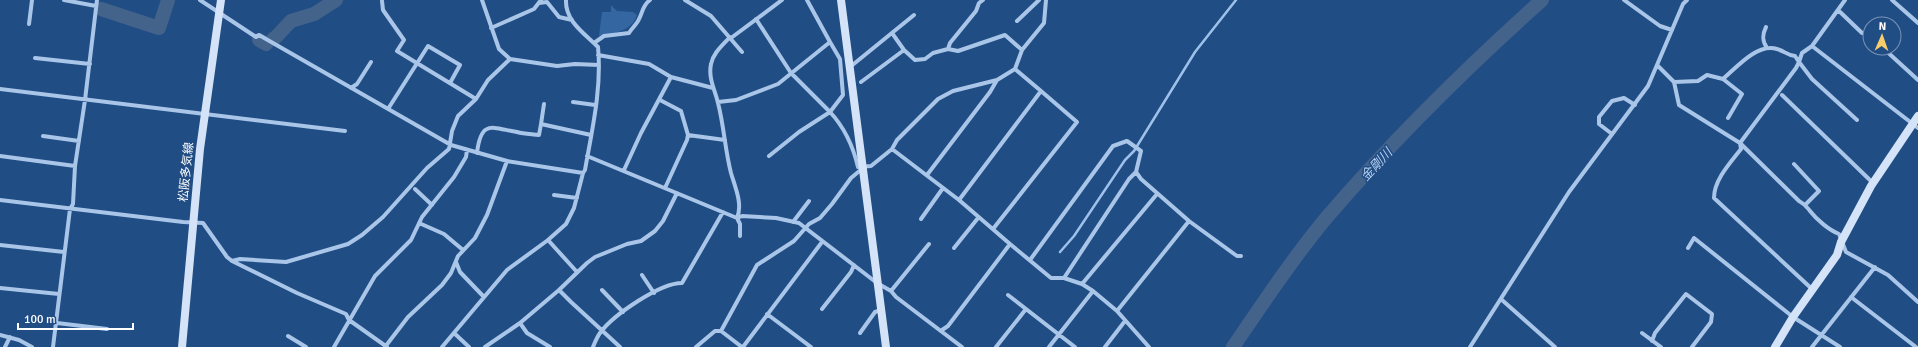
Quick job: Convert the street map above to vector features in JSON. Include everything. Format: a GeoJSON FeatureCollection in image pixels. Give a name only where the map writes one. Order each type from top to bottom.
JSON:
{"type":"FeatureCollection","features":[{"type":"Feature","properties":{"kind":"street"},"geometry":{"type":"LineString","coordinates":[[29,24],[32,0]]}},
{"type":"Feature","properties":{"kind":"street"},"geometry":{"type":"LineString","coordinates":[[64,0],[96,6]]}},
{"type":"Feature","properties":{"kind":"street"},"geometry":{"type":"LineString","coordinates":[[53,347],[70,209],[73,204],[75,166],[80,141],[97,0]]}},
{"type":"Feature","properties":{"kind":"street"},"geometry":{"type":"LineString","coordinates":[[200,0],[218,13],[256,36],[260,35],[451,145],[507,161],[583,173]]}},
{"type":"Feature","properties":{"kind":"street","name":"松阪多気線"},"geometry":{"type":"LineString","coordinates":[[182,347],[204,114],[221,0]]}},
{"type":"Feature","properties":{"kind":"street"},"geometry":{"type":"LineString","coordinates":[[482,0],[499,49],[510,59],[557,66],[575,64],[599,65]]}},
{"type":"Feature","properties":{"kind":"street"},"geometry":{"type":"LineString","coordinates":[[442,347],[507,270],[548,240],[568,221],[577,198],[585,170],[591,134],[599,65],[598,47],[584,35],[572,20],[565,9],[566,0]]}},
{"type":"Feature","properties":{"kind":"street"},"geometry":{"type":"LineString","coordinates":[[594,43],[604,36],[629,32],[640,18],[645,4],[650,0]]}},
{"type":"Feature","properties":{"kind":"street"},"geometry":{"type":"LineString","coordinates":[[685,0],[711,16],[731,37],[742,52]]}},
{"type":"Feature","properties":{"kind":"street"},"geometry":{"type":"LineString","coordinates":[[737,218],[740,212],[738,199],[718,102],[710,73],[711,63],[714,55],[731,37],[782,0]]}},
{"type":"Feature","properties":{"kind":"street"},"geometry":{"type":"LineString","coordinates":[[769,156],[799,132],[830,112],[843,95],[840,59],[807,0]]}},
{"type":"Feature","properties":{"kind":"street"},"geometry":{"type":"LineString","coordinates":[[841,0],[886,347]]}},
{"type":"Feature","properties":{"kind":"street"},"geometry":{"type":"LineString","coordinates":[[948,49],[950,43],[976,11],[977,2],[984,0]]}},
{"type":"Feature","properties":{"kind":"street"},"geometry":{"type":"LineString","coordinates":[[1017,22],[1039,0]]}},
{"type":"Feature","properties":{"kind":"street"},"geometry":{"type":"LineString","coordinates":[[756,19],[791,73],[837,120],[850,141],[858,167],[863,167],[871,166],[892,149],[897,140],[938,99],[953,91],[997,80],[1015,68],[1022,50],[1044,23],[1046,0]]}},
{"type":"Feature","properties":{"kind":"street"},"geometry":{"type":"LineString","coordinates":[[1624,0],[1660,26],[1672,30]]}},
{"type":"Feature","properties":{"kind":"street"},"geometry":{"type":"LineString","coordinates":[[1470,347],[1502,300],[1504,294],[1569,192],[1648,86],[1686,0]]}},
{"type":"Feature","properties":{"kind":"street"},"geometry":{"type":"LineString","coordinates":[[1812,289],[1714,198],[1714,192],[1724,170],[1741,149],[1740,143],[1799,62],[1802,53],[1812,46],[1844,0]]}},
{"type":"Feature","properties":{"kind":"street"},"geometry":{"type":"LineString","coordinates":[[1892,0],[1918,22]]}},
{"type":"Feature","properties":{"kind":"street"},"geometry":{"type":"LineString","coordinates":[[382,1],[382,10],[404,40],[397,51],[476,100]]}},
{"type":"Feature","properties":{"kind":"street"},"geometry":{"type":"LineString","coordinates":[[491,28],[534,9],[540,2],[548,2],[559,17],[572,20]]}},
{"type":"Feature","properties":{"kind":"street"},"geometry":{"type":"LineString","coordinates":[[1838,10],[1862,33]]}},
{"type":"Feature","properties":{"kind":"street"},"geometry":{"type":"LineString","coordinates":[[850,67],[914,15]]}},
{"type":"Feature","properties":{"kind":"street"},"geometry":{"type":"LineString","coordinates":[[1766,27],[1763,34],[1763,43],[1767,48]]}},
{"type":"Feature","properties":{"kind":"street"},"geometry":{"type":"LineString","coordinates":[[892,33],[904,50],[915,60],[925,59],[934,53],[948,49],[958,51],[1005,35],[1022,50]]}},
{"type":"Feature","properties":{"kind":"street"},"geometry":{"type":"LineString","coordinates":[[718,102],[736,100],[778,84],[830,42]]}},
{"type":"Feature","properties":{"kind":"street"},"geometry":{"type":"LineString","coordinates":[[388,109],[428,46],[460,65],[450,83]]}},
{"type":"Feature","properties":{"kind":"street"},"geometry":{"type":"LineString","coordinates":[[1812,46],[1915,126]]}},
{"type":"Feature","properties":{"kind":"street"},"geometry":{"type":"LineString","coordinates":[[1724,79],[1750,55],[1767,48],[1779,49],[1787,55],[1795,56],[1812,79],[1857,120]]}},
{"type":"Feature","properties":{"kind":"street"},"geometry":{"type":"LineString","coordinates":[[860,82],[904,50]]}},
{"type":"Feature","properties":{"kind":"street"},"geometry":{"type":"LineString","coordinates":[[598,55],[649,64],[671,77],[713,88]]}},
{"type":"Feature","properties":{"kind":"street"},"geometry":{"type":"LineString","coordinates":[[1892,56],[1918,80]]}},
{"type":"Feature","properties":{"kind":"street"},"geometry":{"type":"LineString","coordinates":[[35,58],[90,64]]}},
{"type":"Feature","properties":{"kind":"street"},"geometry":{"type":"LineString","coordinates":[[232,261],[240,259],[286,262],[348,244],[362,235],[383,217],[451,145],[452,131],[456,119],[460,113],[476,100],[488,80],[510,59]]}},
{"type":"Feature","properties":{"kind":"street"},"geometry":{"type":"LineString","coordinates":[[351,88],[357,84],[370,62]]}},
{"type":"Feature","properties":{"kind":"street"},"geometry":{"type":"LineString","coordinates":[[1657,65],[1674,82],[1680,105],[1740,143],[1798,201],[1806,204],[1810,212],[1831,231],[1838,234],[1846,252],[1888,275],[1918,302]]}},
{"type":"Feature","properties":{"kind":"street"},"geometry":{"type":"LineString","coordinates":[[993,229],[1077,122],[1015,68]]}},
{"type":"Feature","properties":{"kind":"street"},"geometry":{"type":"LineString","coordinates":[[1674,82],[1698,81],[1707,75],[1724,79],[1742,94],[1728,118]]}},
{"type":"Feature","properties":{"kind":"street"},"geometry":{"type":"LineString","coordinates":[[624,170],[641,133],[671,77]]}},
{"type":"Feature","properties":{"kind":"street"},"geometry":{"type":"LineString","coordinates":[[927,175],[990,92],[997,80]]}},
{"type":"Feature","properties":{"kind":"street"},"geometry":{"type":"LineString","coordinates":[[0,89],[345,131]]}},
{"type":"Feature","properties":{"kind":"street"},"geometry":{"type":"LineString","coordinates":[[959,200],[1041,91]]}},
{"type":"Feature","properties":{"kind":"street"},"geometry":{"type":"LineString","coordinates":[[1782,95],[1873,183]]}},
{"type":"Feature","properties":{"kind":"street"},"geometry":{"type":"LineString","coordinates":[[1612,134],[1599,124],[1599,117],[1612,101],[1624,98],[1635,104]]}},
{"type":"Feature","properties":{"kind":"street"},"geometry":{"type":"LineString","coordinates":[[660,100],[681,111],[688,135],[665,188]]}},
{"type":"Feature","properties":{"kind":"street"},"geometry":{"type":"LineString","coordinates":[[573,102],[595,105]]}},
{"type":"Feature","properties":{"kind":"street"},"geometry":{"type":"LineString","coordinates":[[477,153],[480,136],[489,128],[498,127],[516,132],[539,135],[544,104]]}},
{"type":"Feature","properties":{"kind":"street"},"geometry":{"type":"LineString","coordinates":[[1775,347],[1793,317],[1836,255],[1841,242],[1873,183],[1915,126],[1918,116]]}},
{"type":"Feature","properties":{"kind":"street"},"geometry":{"type":"LineString","coordinates":[[541,124],[591,134]]}},
{"type":"Feature","properties":{"kind":"street"},"geometry":{"type":"LineString","coordinates":[[688,135],[725,140]]}},
{"type":"Feature","properties":{"kind":"street"},"geometry":{"type":"LineString","coordinates":[[43,136],[80,141]]}},
{"type":"Feature","properties":{"kind":"street"},"geometry":{"type":"LineString","coordinates":[[1030,260],[1114,146],[1127,141],[1141,151],[1136,172],[1129,179],[1064,278]]}},
{"type":"Feature","properties":{"kind":"street"},"geometry":{"type":"LineString","coordinates":[[892,149],[959,200],[978,218],[1051,278],[1064,278],[1082,284],[1093,291],[1117,311],[1149,347]]}},
{"type":"Feature","properties":{"kind":"street"},"geometry":{"type":"LineString","coordinates":[[334,347],[375,276],[411,240],[419,223],[454,177],[466,157],[467,150]]}},
{"type":"Feature","properties":{"kind":"street"},"geometry":{"type":"LineString","coordinates":[[0,156],[75,166]]}},
{"type":"Feature","properties":{"kind":"street"},"geometry":{"type":"LineString","coordinates":[[587,156],[737,218],[740,224],[740,236]]}},
{"type":"Feature","properties":{"kind":"street"},"geometry":{"type":"LineString","coordinates":[[0,200],[183,222],[193,221],[204,223],[227,257],[232,261],[297,293],[346,314],[349,320],[386,347],[408,316],[442,285],[451,273],[463,250],[475,238],[487,215],[507,161]]}},
{"type":"Feature","properties":{"kind":"street"},"geometry":{"type":"LineString","coordinates":[[1794,164],[1819,191],[1806,204]]}},
{"type":"Feature","properties":{"kind":"street"},"geometry":{"type":"LineString","coordinates":[[721,331],[757,264],[794,241],[832,204],[851,178],[863,167]]}},
{"type":"Feature","properties":{"kind":"street"},"geometry":{"type":"LineString","coordinates":[[1136,172],[1141,179],[1157,194],[1189,221],[1237,256],[1241,256]]}},
{"type":"Feature","properties":{"kind":"street"},"geometry":{"type":"LineString","coordinates":[[921,219],[943,188]]}},
{"type":"Feature","properties":{"kind":"street"},"geometry":{"type":"LineString","coordinates":[[415,189],[432,205]]}},
{"type":"Feature","properties":{"kind":"street"},"geometry":{"type":"LineString","coordinates":[[485,347],[520,323],[595,257],[627,244],[641,241],[655,231],[663,221],[677,193]]}},
{"type":"Feature","properties":{"kind":"street"},"geometry":{"type":"LineString","coordinates":[[1082,284],[1157,194]]}},
{"type":"Feature","properties":{"kind":"street"},"geometry":{"type":"LineString","coordinates":[[554,195],[577,198]]}},
{"type":"Feature","properties":{"kind":"street"},"geometry":{"type":"LineString","coordinates":[[793,222],[809,201]]}},
{"type":"Feature","properties":{"kind":"street"},"geometry":{"type":"LineString","coordinates":[[593,347],[602,330],[623,312],[654,293],[675,283],[682,283],[723,212]]}},
{"type":"Feature","properties":{"kind":"street"},"geometry":{"type":"LineString","coordinates":[[737,218],[742,216],[776,218],[793,222],[807,228],[822,242],[877,283],[891,291],[896,297],[942,330],[962,347]]}},
{"type":"Feature","properties":{"kind":"street"},"geometry":{"type":"LineString","coordinates":[[954,248],[978,218]]}},
{"type":"Feature","properties":{"kind":"street"},"geometry":{"type":"LineString","coordinates":[[1117,311],[1189,221]]}},
{"type":"Feature","properties":{"kind":"street"},"geometry":{"type":"LineString","coordinates":[[419,223],[444,234],[463,250]]}},
{"type":"Feature","properties":{"kind":"street"},"geometry":{"type":"LineString","coordinates":[[1688,248],[1694,238],[1793,317],[1840,347]]}},
{"type":"Feature","properties":{"kind":"street"},"geometry":{"type":"LineString","coordinates":[[548,240],[577,272]]}},
{"type":"Feature","properties":{"kind":"street"},"geometry":{"type":"LineString","coordinates":[[696,347],[715,331],[721,331],[743,347],[822,242]]}},
{"type":"Feature","properties":{"kind":"street"},"geometry":{"type":"LineString","coordinates":[[891,291],[930,244]]}},
{"type":"Feature","properties":{"kind":"street"},"geometry":{"type":"LineString","coordinates":[[942,330],[948,326],[1010,244]]}},
{"type":"Feature","properties":{"kind":"street"},"geometry":{"type":"LineString","coordinates":[[0,245],[64,252]]}},
{"type":"Feature","properties":{"kind":"street"},"geometry":{"type":"LineString","coordinates":[[456,262],[460,272],[484,296]]}},
{"type":"Feature","properties":{"kind":"street"},"geometry":{"type":"LineString","coordinates":[[822,310],[851,272],[854,265]]}},
{"type":"Feature","properties":{"kind":"street"},"geometry":{"type":"LineString","coordinates":[[1812,347],[1875,267]]}},
{"type":"Feature","properties":{"kind":"street"},"geometry":{"type":"LineString","coordinates":[[451,273],[460,272]]}},
{"type":"Feature","properties":{"kind":"street"},"geometry":{"type":"LineString","coordinates":[[642,275],[654,293]]}},
{"type":"Feature","properties":{"kind":"street"},"geometry":{"type":"LineString","coordinates":[[0,288],[59,294]]}},
{"type":"Feature","properties":{"kind":"street"},"geometry":{"type":"LineString","coordinates":[[559,290],[570,302],[620,347]]}},
{"type":"Feature","properties":{"kind":"street"},"geometry":{"type":"LineString","coordinates":[[602,290],[623,312]]}},
{"type":"Feature","properties":{"kind":"street"},"geometry":{"type":"LineString","coordinates":[[1049,347],[1093,291]]}},
{"type":"Feature","properties":{"kind":"street"},"geometry":{"type":"LineString","coordinates":[[1652,340],[1655,333],[1686,294],[1712,314],[1711,322],[1692,347]]}},
{"type":"Feature","properties":{"kind":"street"},"geometry":{"type":"LineString","coordinates":[[1008,295],[1075,347]]}},
{"type":"Feature","properties":{"kind":"street"},"geometry":{"type":"LineString","coordinates":[[1851,298],[1916,347]]}},
{"type":"Feature","properties":{"kind":"street"},"geometry":{"type":"LineString","coordinates":[[1502,300],[1556,347]]}},
{"type":"Feature","properties":{"kind":"street"},"geometry":{"type":"LineString","coordinates":[[996,347],[1026,309]]}},
{"type":"Feature","properties":{"kind":"street"},"geometry":{"type":"LineString","coordinates":[[860,333],[875,312],[881,310]]}},
{"type":"Feature","properties":{"kind":"street"},"geometry":{"type":"LineString","coordinates":[[767,314],[811,347]]}},
{"type":"Feature","properties":{"kind":"street"},"geometry":{"type":"LineString","coordinates":[[1105,347],[1125,321]]}},
{"type":"Feature","properties":{"kind":"street"},"geometry":{"type":"LineString","coordinates":[[57,323],[107,329]]}},
{"type":"Feature","properties":{"kind":"street"},"geometry":{"type":"LineString","coordinates":[[520,323],[527,333],[550,347]]}},
{"type":"Feature","properties":{"kind":"street"},"geometry":{"type":"LineString","coordinates":[[454,333],[469,347]]}},
{"type":"Feature","properties":{"kind":"street"},"geometry":{"type":"LineString","coordinates":[[1642,333],[1661,347]]}},
{"type":"Feature","properties":{"kind":"street"},"geometry":{"type":"LineString","coordinates":[[0,335],[10,337],[32,347]]}},
{"type":"Feature","properties":{"kind":"street"},"geometry":{"type":"LineString","coordinates":[[288,336],[306,347]]}},
{"type":"Feature","properties":{"kind":"street"},"geometry":{"type":"LineString","coordinates":[[5,347],[10,337]]}},
{"type":"Feature","properties":{"kind":"shaded area"},"geometry":{"type":"Polygon","coordinates":[[[611,5],[617,11],[633,12],[637,15],[635,21],[621,31],[599,36],[602,12],[611,12],[611,5]]]}},
{"type":"Feature","properties":{"kind":"waterway"},"geometry":{"type":"LineString","coordinates":[[101,9],[159,28],[168,0]]}},
{"type":"Feature","properties":{"kind":"waterway"},"geometry":{"type":"LineString","coordinates":[[273,39],[291,21],[314,14],[336,0]]}},
{"type":"Feature","properties":{"kind":"waterway"},"geometry":{"type":"LineString","coordinates":[[1060,252],[1074,236],[1125,160],[1134,151],[1195,52],[1236,0]]}},
{"type":"Feature","properties":{"kind":"waterway","name":"金剛川"},"geometry":{"type":"LineString","coordinates":[[1233,347],[1302,248],[1352,188],[1431,105],[1542,0]]}},
{"type":"Feature","properties":{"kind":"waterway"},"geometry":{"type":"LineString","coordinates":[[259,40],[266,44],[267,43]]}}]}
